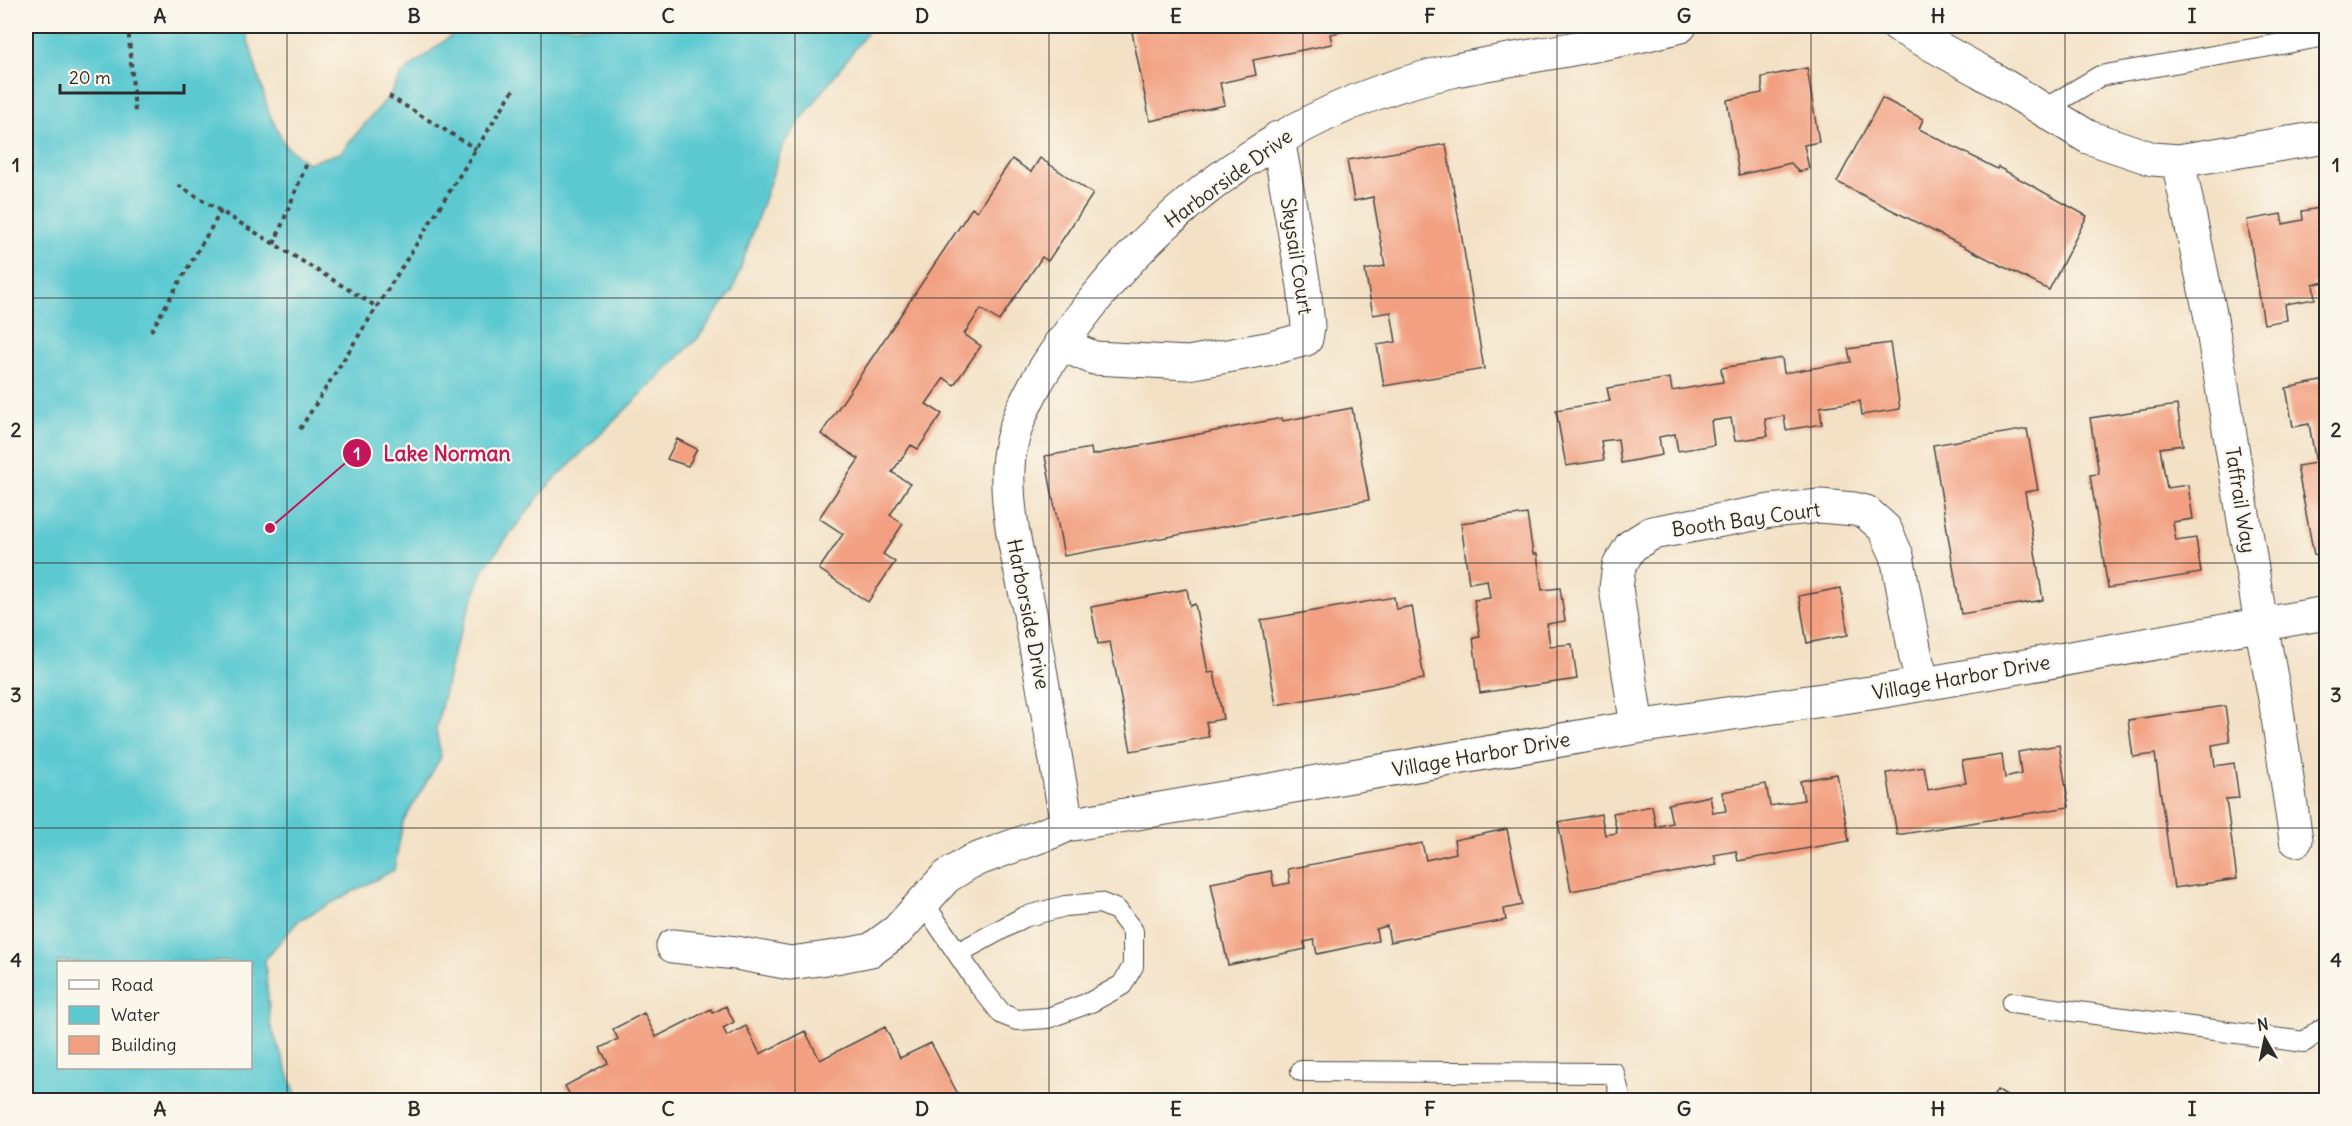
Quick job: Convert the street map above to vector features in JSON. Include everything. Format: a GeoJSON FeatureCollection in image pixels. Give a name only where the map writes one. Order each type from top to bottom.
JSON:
{"type":"FeatureCollection","features":[{"type":"Feature","properties":{"kind":"street","name":"Harborside Drive"},"geometry":{"type":"LineString","coordinates":[[1067,825],[1016,549],[1009,503],[1008,467],[1012,437],[1036,383],[1060,344],[1104,286],[1158,229],[1208,188],[1278,138],[1306,122],[1370,96],[1449,72],[1640,37],[1680,26]]}},
{"type":"Feature","properties":{"kind":"street"},"geometry":{"type":"LineString","coordinates":[[1898,26],[2088,137],[2153,159],[2178,161],[2326,137]]}},
{"type":"Feature","properties":{"kind":"street","name":"Skysail Court"},"geometry":{"type":"LineString","coordinates":[[1060,344],[1094,358],[1188,363],[1272,348],[1306,339],[1308,326],[1304,286],[1278,138]]}},
{"type":"Feature","properties":{"kind":"street","name":"Taffrail Way"},"geometry":{"type":"LineString","coordinates":[[2178,161],[2210,312],[2276,704],[2296,840]]}},
{"type":"Feature","properties":{"kind":"street","name":"Booth Bay Court"},"geometry":{"type":"LineString","coordinates":[[1638,727],[1616,588],[1619,566],[1631,546],[1652,533],[1770,511],[1820,506],[1854,508],[1866,512],[1885,529],[1897,556],[1916,658],[1923,683]]}},
{"type":"Feature","properties":{"kind":"street","name":"Village Harbor Drive"},"geometry":{"type":"LineString","coordinates":[[673,946],[736,953],[790,963],[871,950],[897,931],[946,877],[970,862],[1067,825],[1638,727],[1923,683],[2326,613]]}},
{"type":"Feature","properties":{"kind":"lane"},"geometry":{"type":"LineString","coordinates":[[2043,110],[2100,76],[2326,36]]}},
{"type":"Feature","properties":{"kind":"lane"},"geometry":{"type":"LineString","coordinates":[[923,902],[958,953],[1002,1014],[1017,1020],[1048,1018],[1091,1002],[1122,986],[1133,966],[1133,931],[1117,910],[1100,903],[1065,906],[1024,917],[958,953]]}},
{"type":"Feature","properties":{"kind":"lane"},"geometry":{"type":"LineString","coordinates":[[2012,1003],[2304,1042],[2326,1026]]}},
{"type":"Feature","properties":{"kind":"lane"},"geometry":{"type":"LineString","coordinates":[[1301,1071],[1614,1072],[1621,1101]]}},
{"type":"Feature","properties":{"kind":"path"},"geometry":{"type":"LineString","coordinates":[[128,26],[135,112]]}},
{"type":"Feature","properties":{"kind":"path"},"geometry":{"type":"LineString","coordinates":[[300,429],[514,89]]}},
{"type":"Feature","properties":{"kind":"path"},"geometry":{"type":"LineString","coordinates":[[389,96],[476,149]]}},
{"type":"Feature","properties":{"kind":"path"},"geometry":{"type":"LineString","coordinates":[[274,244],[307,163]]}},
{"type":"Feature","properties":{"kind":"path"},"geometry":{"type":"LineString","coordinates":[[178,185],[377,307]]}},
{"type":"Feature","properties":{"kind":"path"},"geometry":{"type":"LineString","coordinates":[[151,332],[220,211]]}},
{"type":"Feature","properties":{"kind":"water"},"geometry":{"type":"Polygon","coordinates":[[[26,26],[244,26],[269,113],[285,145],[307,163],[340,153],[389,96],[402,74],[463,26],[875,26],[869,30],[783,144],[733,290],[698,338],[545,489],[484,568],[454,650],[436,729],[441,757],[403,822],[394,870],[299,920],[265,959],[270,1024],[298,1100],[26,1100],[26,26]]]}},
{"type":"Feature","properties":{"kind":"building"},"geometry":{"type":"Polygon","coordinates":[[[1161,26],[1366,27],[1330,34],[1332,44],[1253,60],[1256,75],[1220,83],[1225,105],[1150,121],[1132,32],[1161,26]]]}},
{"type":"Feature","properties":{"kind":"building"},"geometry":{"type":"Polygon","coordinates":[[[1807,68],[1819,142],[1804,145],[1809,168],[1799,172],[1791,163],[1739,175],[1727,100],[1762,93],[1762,77],[1807,68]]]}},
{"type":"Feature","properties":{"kind":"building"},"geometry":{"type":"Polygon","coordinates":[[[1882,98],[1923,119],[1919,129],[1997,169],[1998,167],[2087,216],[2049,290],[1837,182],[1882,98]]]}},
{"type":"Feature","properties":{"kind":"building"},"geometry":{"type":"Polygon","coordinates":[[[1446,144],[1484,369],[1384,386],[1377,345],[1396,342],[1391,312],[1373,315],[1365,270],[1385,266],[1373,197],[1354,201],[1347,160],[1446,144]]]}},
{"type":"Feature","properties":{"kind":"building"},"geometry":{"type":"Polygon","coordinates":[[[1040,158],[1093,194],[1048,261],[1042,257],[999,321],[981,309],[964,334],[981,346],[954,385],[944,378],[926,404],[942,414],[918,449],[911,445],[892,472],[910,484],[890,515],[903,524],[883,554],[895,562],[868,602],[819,569],[843,534],[819,518],[859,459],[821,434],[972,208],[977,211],[1012,159],[1031,172],[1040,158]]]}},
{"type":"Feature","properties":{"kind":"building"},"geometry":{"type":"Polygon","coordinates":[[[2326,207],[2326,282],[2313,284],[2315,299],[2285,304],[2287,320],[2264,324],[2247,220],[2281,214],[2283,224],[2303,220],[2302,211],[2326,207]]]}},
{"type":"Feature","properties":{"kind":"building"},"geometry":{"type":"Polygon","coordinates":[[[1890,343],[1900,409],[1862,415],[1860,401],[1820,407],[1822,424],[1786,430],[1784,416],[1765,419],[1768,436],[1735,441],[1731,418],[1711,421],[1714,445],[1678,451],[1675,434],[1659,437],[1662,455],[1621,463],[1618,439],[1601,441],[1604,460],[1566,466],[1556,410],[1610,401],[1607,388],[1670,378],[1672,391],[1723,382],[1721,368],[1782,358],[1784,373],[1851,362],[1848,349],[1890,343]]]}},
{"type":"Feature","properties":{"kind":"building"},"geometry":{"type":"Polygon","coordinates":[[[2326,380],[2326,552],[2314,555],[2297,466],[2316,463],[2309,424],[2293,427],[2286,388],[2326,380]]]}},
{"type":"Feature","properties":{"kind":"building"},"geometry":{"type":"Polygon","coordinates":[[[2177,405],[2183,445],[2160,448],[2167,488],[2188,485],[2193,519],[2173,522],[2176,541],[2196,538],[2201,573],[2108,588],[2090,475],[2099,474],[2090,418],[2177,405]]]}},
{"type":"Feature","properties":{"kind":"building"},"geometry":{"type":"Polygon","coordinates":[[[1352,408],[1369,500],[1064,556],[1045,456],[1091,448],[1092,455],[1282,418],[1283,421],[1352,408]]]}},
{"type":"Feature","properties":{"kind":"building"},"geometry":{"type":"Polygon","coordinates":[[[2027,429],[2038,490],[2025,492],[2043,600],[1961,614],[1933,445],[2027,429]]]}},
{"type":"Feature","properties":{"kind":"building"},"geometry":{"type":"Polygon","coordinates":[[[677,439],[697,449],[688,466],[667,459],[677,439]]]}},
{"type":"Feature","properties":{"kind":"building"},"geometry":{"type":"Polygon","coordinates":[[[1527,514],[1533,554],[1537,554],[1542,590],[1560,588],[1565,621],[1547,624],[1550,646],[1572,644],[1577,679],[1480,693],[1473,638],[1480,637],[1474,600],[1490,598],[1487,580],[1469,583],[1461,523],[1527,514]]]}},
{"type":"Feature","properties":{"kind":"building"},"geometry":{"type":"Polygon","coordinates":[[[1841,588],[1848,635],[1807,643],[1799,596],[1841,588]]]}},
{"type":"Feature","properties":{"kind":"building"},"geometry":{"type":"Polygon","coordinates":[[[1187,589],[1190,606],[1195,604],[1208,673],[1214,672],[1223,719],[1206,722],[1209,737],[1131,751],[1110,642],[1098,644],[1091,607],[1187,589]]]}},
{"type":"Feature","properties":{"kind":"building"},"geometry":{"type":"Polygon","coordinates":[[[1394,597],[1396,609],[1412,606],[1424,679],[1276,705],[1261,620],[1394,597]]]}},
{"type":"Feature","properties":{"kind":"building"},"geometry":{"type":"Polygon","coordinates":[[[2225,706],[2230,742],[2212,745],[2215,766],[2234,763],[2239,798],[2226,799],[2237,879],[2174,888],[2155,754],[2133,757],[2128,720],[2225,706]]]}},
{"type":"Feature","properties":{"kind":"building"},"geometry":{"type":"Polygon","coordinates":[[[2059,745],[2069,807],[1897,835],[1887,773],[1924,767],[1928,790],[1966,783],[1962,761],[2002,755],[2005,778],[2021,774],[2018,752],[2059,745]]]}},
{"type":"Feature","properties":{"kind":"building"},"geometry":{"type":"Polygon","coordinates":[[[1837,774],[1849,841],[1738,861],[1736,851],[1714,855],[1717,865],[1571,891],[1558,822],[1601,814],[1605,835],[1617,833],[1613,813],[1652,806],[1656,827],[1672,823],[1668,804],[1710,796],[1713,813],[1726,811],[1722,792],[1766,784],[1770,806],[1804,800],[1800,781],[1837,774]]]}},
{"type":"Feature","properties":{"kind":"building"},"geometry":{"type":"Polygon","coordinates":[[[1507,829],[1522,905],[1504,909],[1506,920],[1390,942],[1387,926],[1376,929],[1378,941],[1317,954],[1314,940],[1304,942],[1306,949],[1228,965],[1211,883],[1271,871],[1274,886],[1290,883],[1288,869],[1422,843],[1426,860],[1456,853],[1454,840],[1507,829]]]}},
{"type":"Feature","properties":{"kind":"building"},"geometry":{"type":"Polygon","coordinates":[[[726,1006],[734,1022],[723,1028],[727,1036],[746,1026],[760,1054],[805,1031],[820,1060],[885,1027],[900,1058],[931,1043],[961,1100],[573,1100],[565,1086],[608,1063],[600,1048],[618,1039],[613,1029],[644,1013],[656,1037],[711,1009],[713,1013],[726,1006]]]}},
{"type":"Feature","properties":{"kind":"building"},"geometry":{"type":"Polygon","coordinates":[[[1997,1090],[2013,1100],[1991,1100],[1997,1090]]]}},
{"type":"Feature","properties":{"kind":"place","name":"Lake Norman"},"geometry":{"type":"Point","coordinates":[270,528]}}]}
